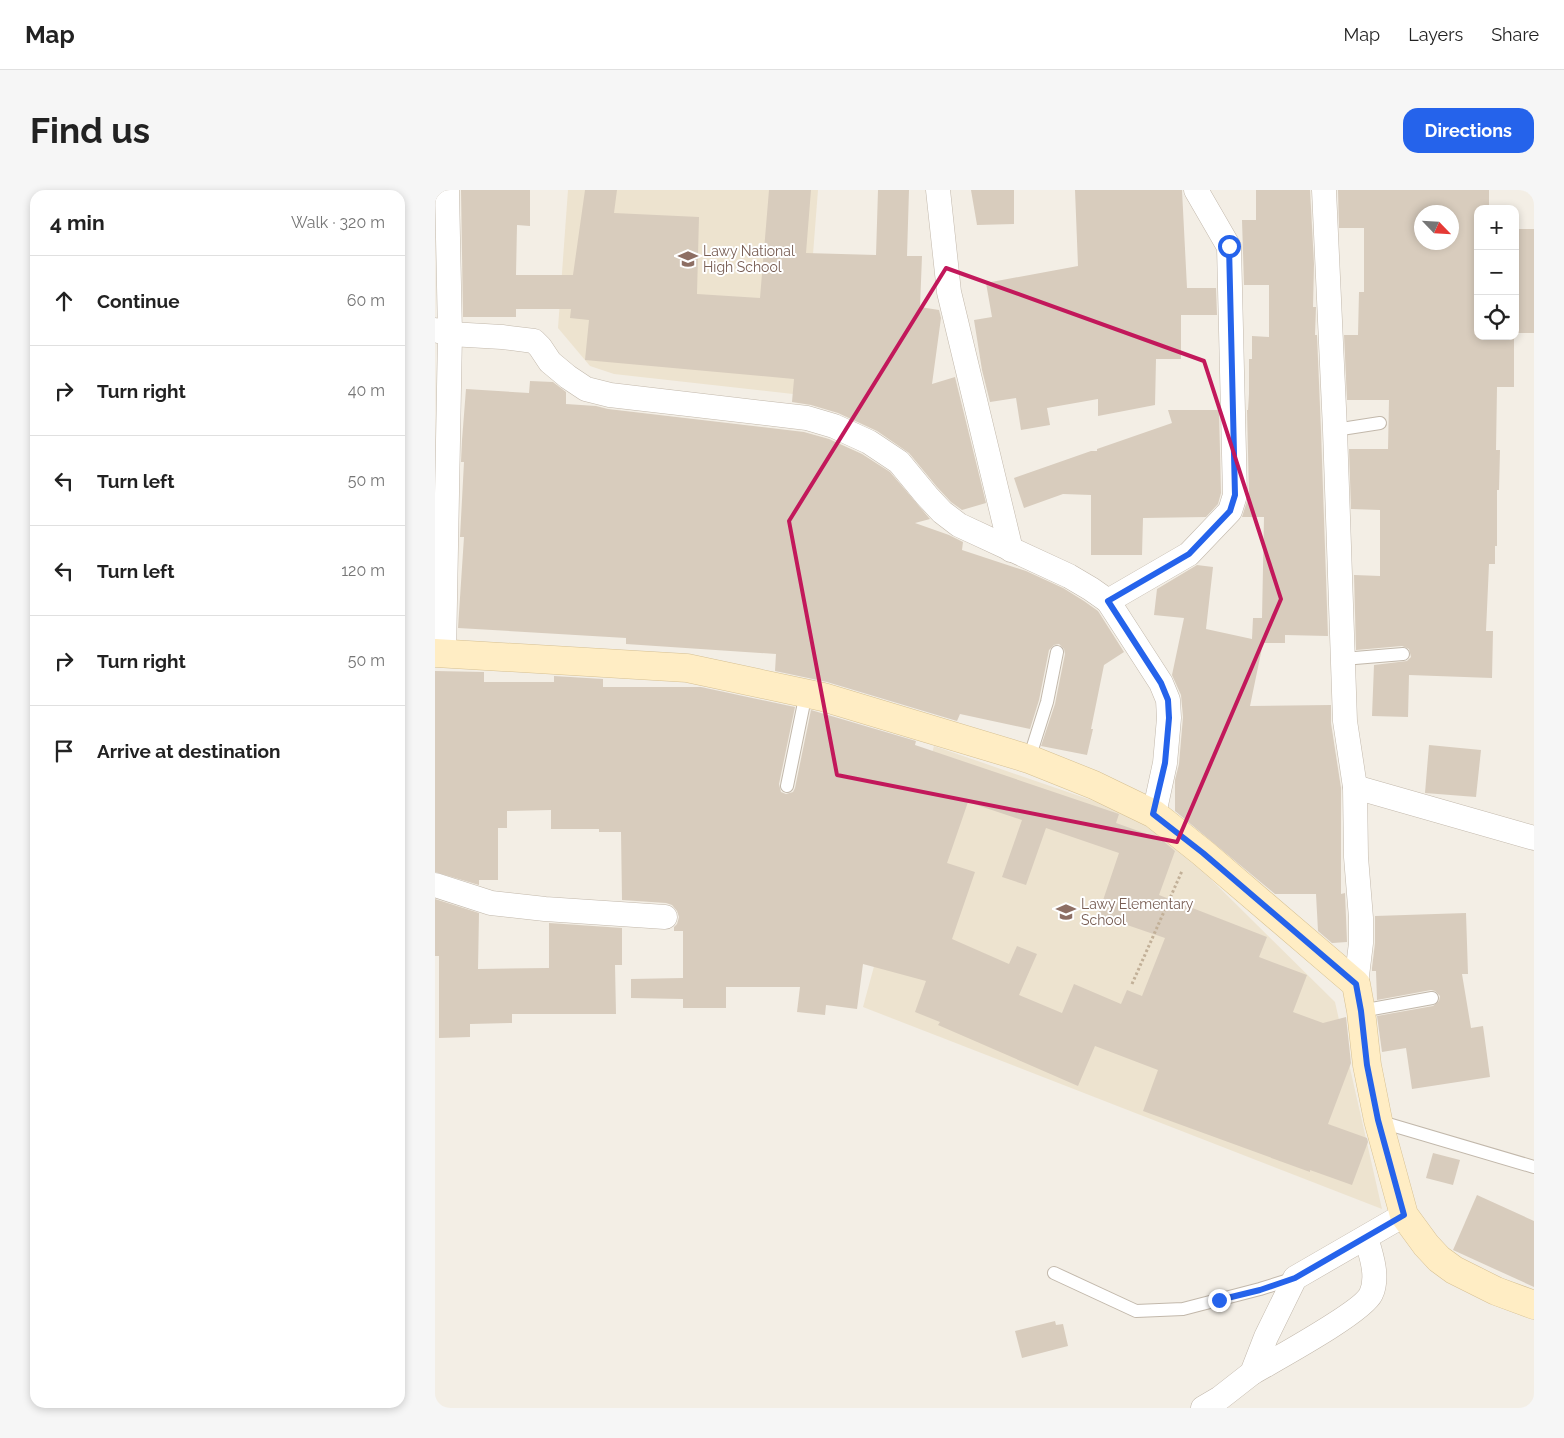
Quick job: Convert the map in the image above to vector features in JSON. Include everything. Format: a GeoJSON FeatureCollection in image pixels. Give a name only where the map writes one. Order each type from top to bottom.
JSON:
{"type":"FeatureCollection","features":[{"type":"Feature","properties":{"kind":"main road"},"geometry":{"type":"LineString","coordinates":[[440,653],[687,668],[806,693],[1029,759],[1094,785],[1153,814],[1203,853],[1356,984],[1367,1065],[1378,1120],[1404,1215],[1425,1245],[1454,1270],[1496,1291],[1534,1305]]}},
{"type":"Feature","properties":{"kind":"street"},"geometry":{"type":"LineString","coordinates":[[440,653],[443,332],[447,190]]}},
{"type":"Feature","properties":{"kind":"street"},"geometry":{"type":"LineString","coordinates":[[938,190],[949,292],[1011,550]]}},
{"type":"Feature","properties":{"kind":"street"},"geometry":{"type":"LineString","coordinates":[[1108,601],[1189,554],[1230,511],[1235,495],[1229,246],[1196,190]]}},
{"type":"Feature","properties":{"kind":"street"},"geometry":{"type":"LineString","coordinates":[[1324,190],[1335,430],[1345,721],[1355,787],[1356,858],[1361,918],[1361,942],[1356,984]]}},
{"type":"Feature","properties":{"kind":"street"},"geometry":{"type":"LineString","coordinates":[[443,332],[534,341],[551,362],[568,378],[586,389],[610,394],[807,418],[834,426],[869,442],[899,462],[937,507],[959,525],[1069,576],[1091,589],[1108,601],[1161,683],[1168,700],[1169,718],[1165,763],[1153,814]]}},
{"type":"Feature","properties":{"kind":"street"},"geometry":{"type":"LineString","coordinates":[[1355,787],[1534,838]]}},
{"type":"Feature","properties":{"kind":"street"},"geometry":{"type":"LineString","coordinates":[[435,885],[491,903],[545,909],[665,916]]}},
{"type":"Feature","properties":{"kind":"street"},"geometry":{"type":"LineString","coordinates":[[1252,1373],[1266,1337],[1295,1278],[1404,1215]]}},
{"type":"Feature","properties":{"kind":"street"},"geometry":{"type":"LineString","coordinates":[[1203,1408],[1220,1398],[1252,1373],[1362,1306],[1373,1288],[1374,1279],[1366,1238]]}},
{"type":"Feature","properties":{"kind":"lane"},"geometry":{"type":"LineString","coordinates":[[1335,430],[1380,423]]}},
{"type":"Feature","properties":{"kind":"lane"},"geometry":{"type":"LineString","coordinates":[[1029,759],[1047,702],[1057,652]]}},
{"type":"Feature","properties":{"kind":"lane"},"geometry":{"type":"LineString","coordinates":[[1343,659],[1403,654]]}},
{"type":"Feature","properties":{"kind":"lane"},"geometry":{"type":"LineString","coordinates":[[787,786],[806,693]]}},
{"type":"Feature","properties":{"kind":"lane"},"geometry":{"type":"LineString","coordinates":[[1361,1011],[1431,998]]}},
{"type":"Feature","properties":{"kind":"lane"},"geometry":{"type":"LineString","coordinates":[[1378,1120],[1534,1167]]}},
{"type":"Feature","properties":{"kind":"lane"},"geometry":{"type":"LineString","coordinates":[[1054,1274],[1136,1311],[1183,1309],[1260,1290],[1295,1278]]}},
{"type":"Feature","properties":{"kind":"path"},"geometry":{"type":"LineString","coordinates":[[1131,984],[1184,866],[1203,853]]}},
{"type":"Feature","properties":{"kind":"highlighted area"},"geometry":{"type":"Polygon","coordinates":[[[946,268],[1204,361],[1281,599],[1177,842],[837,775],[789,521],[946,268]]]}},
{"type":"Feature","properties":{"kind":"shaded area","name":"Lawy National High School"},"geometry":{"type":"Polygon","coordinates":[[[568,190],[818,190],[802,395],[614,374],[590,366],[558,328],[568,190]]]}},
{"type":"Feature","properties":{"kind":"shaded area","name":"Lawy Elementary School"},"geometry":{"type":"Polygon","coordinates":[[[934,746],[1152,821],[1335,1002],[1382,1209],[863,1007],[934,746]]]}},
{"type":"Feature","properties":{"kind":"building"},"geometry":{"type":"Polygon","coordinates":[[[461,190],[530,190],[530,226],[517,225],[516,275],[573,275],[585,190],[617,190],[614,213],[699,217],[697,294],[760,298],[769,190],[811,190],[806,253],[876,255],[878,190],[909,190],[907,256],[922,256],[920,307],[939,310],[941,318],[932,384],[955,377],[986,503],[962,510],[951,502],[937,487],[909,453],[877,431],[838,413],[811,405],[792,402],[794,379],[585,360],[589,320],[570,318],[571,309],[516,309],[516,317],[463,317],[461,190]]]}},
{"type":"Feature","properties":{"kind":"building"},"geometry":{"type":"Polygon","coordinates":[[[971,190],[1014,190],[1014,224],[977,225],[971,190]]]}},
{"type":"Feature","properties":{"kind":"building"},"geometry":{"type":"Polygon","coordinates":[[[1075,190],[1182,190],[1187,288],[1216,288],[1217,315],[1181,315],[1181,359],[1156,359],[1155,405],[1098,416],[1098,399],[1047,408],[1050,425],[1021,430],[1016,398],[990,402],[982,370],[974,320],[992,317],[986,283],[1078,266],[1075,190]]]}},
{"type":"Feature","properties":{"kind":"building"},"geometry":{"type":"Polygon","coordinates":[[[1256,190],[1310,190],[1314,264],[1313,307],[1316,307],[1315,335],[1317,335],[1328,636],[1285,635],[1285,643],[1263,643],[1250,706],[1331,705],[1331,723],[1341,788],[1341,894],[1345,893],[1347,942],[1332,943],[1318,931],[1316,894],[1275,894],[1175,811],[1175,780],[1179,764],[1183,717],[1181,695],[1172,675],[1184,618],[1154,615],[1157,589],[1197,565],[1213,567],[1206,629],[1252,639],[1253,618],[1262,618],[1264,517],[1242,517],[1249,495],[1247,410],[1249,359],[1252,359],[1252,336],[1269,337],[1269,285],[1244,285],[1242,220],[1256,220],[1256,190]]]}},
{"type":"Feature","properties":{"kind":"building"},"geometry":{"type":"Polygon","coordinates":[[[1338,190],[1489,190],[1489,205],[1474,205],[1474,340],[1514,340],[1514,387],[1497,387],[1496,450],[1500,450],[1499,490],[1497,490],[1497,546],[1495,546],[1495,564],[1489,564],[1486,631],[1493,631],[1492,678],[1409,675],[1408,717],[1372,716],[1374,665],[1407,661],[1411,657],[1409,649],[1402,646],[1356,650],[1354,575],[1380,576],[1380,510],[1351,509],[1349,449],[1388,449],[1389,400],[1347,400],[1344,335],[1358,335],[1359,292],[1364,292],[1364,228],[1339,228],[1338,190]]]}},
{"type":"Feature","properties":{"kind":"building"},"geometry":{"type":"Polygon","coordinates":[[[1519,229],[1534,229],[1534,333],[1519,333],[1519,229]]]}},
{"type":"Feature","properties":{"kind":"building"},"geometry":{"type":"Polygon","coordinates":[[[530,381],[553,382],[566,392],[566,404],[596,406],[804,432],[829,439],[862,454],[890,472],[930,519],[915,523],[963,542],[962,550],[1026,571],[1063,588],[1084,601],[1098,611],[1124,652],[1104,665],[1087,755],[1041,746],[1055,704],[1065,654],[1064,649],[1059,644],[1054,645],[1049,650],[1039,700],[1030,729],[960,714],[957,721],[827,682],[775,671],[776,654],[626,644],[626,638],[458,628],[464,537],[460,537],[464,462],[461,462],[466,389],[529,393],[530,381]]]}},
{"type":"Feature","properties":{"kind":"building"},"geometry":{"type":"Polygon","coordinates":[[[1168,410],[1219,410],[1221,493],[1218,504],[1206,517],[1143,518],[1142,555],[1091,555],[1091,495],[1063,494],[1024,508],[1014,478],[1091,451],[1097,451],[1097,449],[1172,423],[1168,410]]]}},
{"type":"Feature","properties":{"kind":"building"},"geometry":{"type":"Polygon","coordinates":[[[435,671],[484,672],[484,682],[554,682],[554,676],[603,679],[603,687],[701,687],[795,707],[779,784],[781,792],[786,794],[793,792],[795,788],[811,710],[916,741],[915,745],[1119,814],[1116,823],[1161,839],[1175,851],[1159,895],[1267,937],[1259,957],[1307,975],[1293,1012],[1323,1023],[1346,1017],[1351,1063],[1328,1124],[1367,1138],[1368,1142],[1352,1185],[1310,1170],[1310,1172],[1143,1111],[1158,1070],[1095,1046],[1078,1086],[938,1025],[940,1022],[915,1012],[926,981],[863,964],[857,1009],[826,1005],[825,1015],[797,1012],[800,987],[726,987],[726,1008],[683,1008],[683,999],[631,998],[631,979],[683,978],[683,931],[674,931],[679,917],[677,911],[672,905],[666,903],[622,900],[621,832],[599,832],[599,829],[551,829],[551,810],[507,811],[507,828],[498,828],[498,880],[479,880],[479,885],[435,872],[435,671]],[[968,802],[947,863],[975,872],[952,939],[1009,964],[1017,946],[1037,954],[1019,995],[1062,1013],[1074,984],[1121,1004],[1127,990],[1142,996],[1165,938],[1098,915],[1119,853],[1046,828],[1026,885],[1002,877],[1022,820],[968,802]]]}},
{"type":"Feature","properties":{"kind":"building"},"geometry":{"type":"Polygon","coordinates":[[[1429,745],[1481,750],[1476,797],[1425,793],[1429,745]]]}},
{"type":"Feature","properties":{"kind":"building"},"geometry":{"type":"Polygon","coordinates":[[[435,899],[479,913],[478,969],[549,968],[549,923],[622,928],[622,965],[615,965],[616,1014],[512,1014],[512,1023],[470,1024],[470,1037],[439,1038],[439,956],[435,956],[435,899]]]}},
{"type":"Feature","properties":{"kind":"building"},"geometry":{"type":"Polygon","coordinates":[[[1466,913],[1468,974],[1462,974],[1471,1028],[1483,1026],[1490,1077],[1412,1089],[1406,1048],[1382,1052],[1377,1016],[1433,1006],[1439,1001],[1440,996],[1431,990],[1377,1000],[1376,971],[1372,971],[1375,916],[1466,913]]]}},
{"type":"Feature","properties":{"kind":"building"},"geometry":{"type":"Polygon","coordinates":[[[1433,1153],[1460,1160],[1453,1185],[1426,1178],[1433,1153]]]}},
{"type":"Feature","properties":{"kind":"building"},"geometry":{"type":"Polygon","coordinates":[[[1477,1195],[1534,1221],[1534,1287],[1453,1250],[1477,1195]]]}},
{"type":"Feature","properties":{"kind":"building"},"geometry":{"type":"Polygon","coordinates":[[[1055,1321],[1056,1325],[1063,1324],[1068,1346],[1022,1358],[1015,1331],[1055,1321]]]}},
{"type":"Feature","properties":{"kind":"place","name":"Lawy National High School"},"geometry":{"type":"Point","coordinates":[688,259]}},
{"type":"Feature","properties":{"kind":"place","name":"Lawy Elementary School"},"geometry":{"type":"Point","coordinates":[1066,912]}},
{"type":"Feature","properties":{"kind":"route"},"geometry":{"type":"LineString","coordinates":[[1219,1300],[1260,1290],[1295,1278],[1404,1215],[1378,1120],[1367,1065],[1356,984],[1203,853],[1153,814],[1165,763],[1169,718],[1168,700],[1161,683],[1108,601],[1189,554],[1230,511],[1235,495],[1231,262],[1229,246]]}}]}
